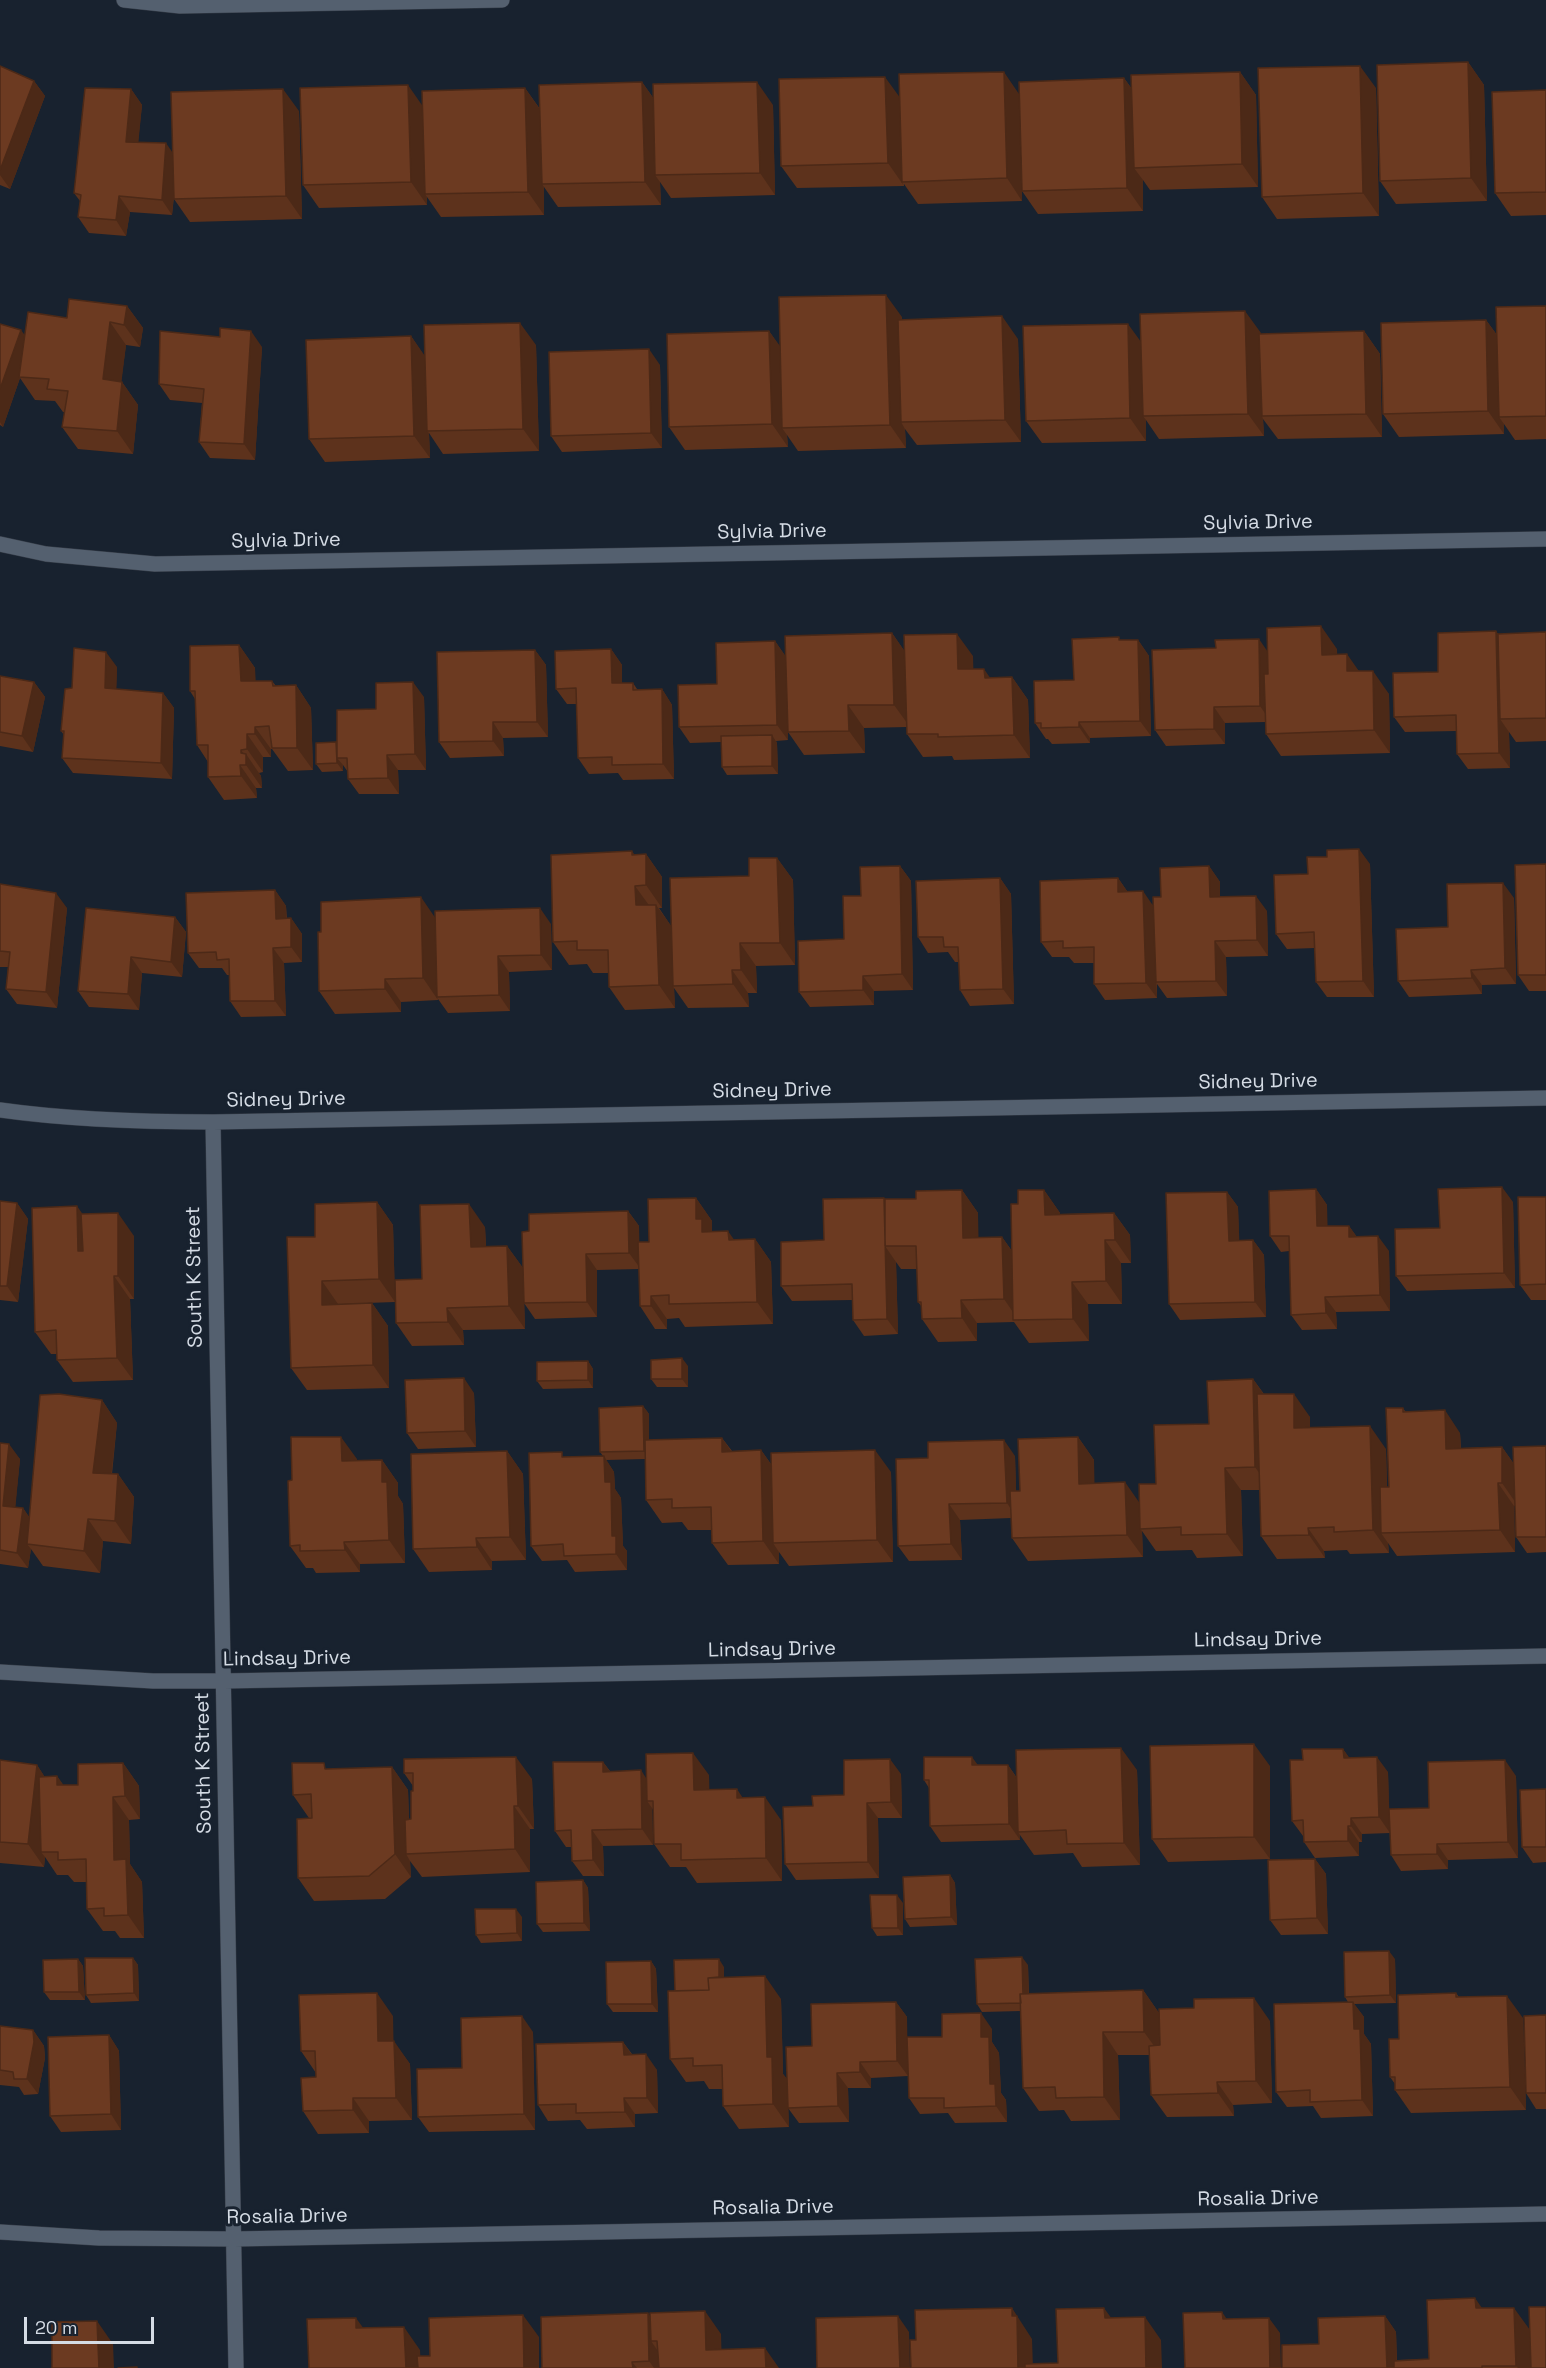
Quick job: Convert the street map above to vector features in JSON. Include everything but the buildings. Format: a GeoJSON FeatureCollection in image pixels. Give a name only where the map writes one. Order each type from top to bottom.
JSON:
{"type":"FeatureCollection","features":[{"type":"Feature","properties":{"kind":"street"},"geometry":{"type":"LineString","coordinates":[[123,0],[180,6],[502,0]]}},
{"type":"Feature","properties":{"kind":"street","name":"Sylvia Drive"},"geometry":{"type":"LineString","coordinates":[[0,544],[46,554],[155,564],[1546,539]]}},
{"type":"Feature","properties":{"kind":"street","name":"Sidney Drive"},"geometry":{"type":"LineString","coordinates":[[0,1110],[47,1116],[162,1122],[213,1122],[1546,1098]]}},
{"type":"Feature","properties":{"kind":"street","name":"South K Street"},"geometry":{"type":"LineString","coordinates":[[213,1122],[236,2368]]}},
{"type":"Feature","properties":{"kind":"street","name":"Lindsay Drive"},"geometry":{"type":"LineString","coordinates":[[0,1672],[153,1681],[224,1681],[1546,1656]]}},
{"type":"Feature","properties":{"kind":"street","name":"Rosalia Drive"},"geometry":{"type":"LineString","coordinates":[[0,2232],[99,2238],[234,2239],[1546,2214]]}}]}
